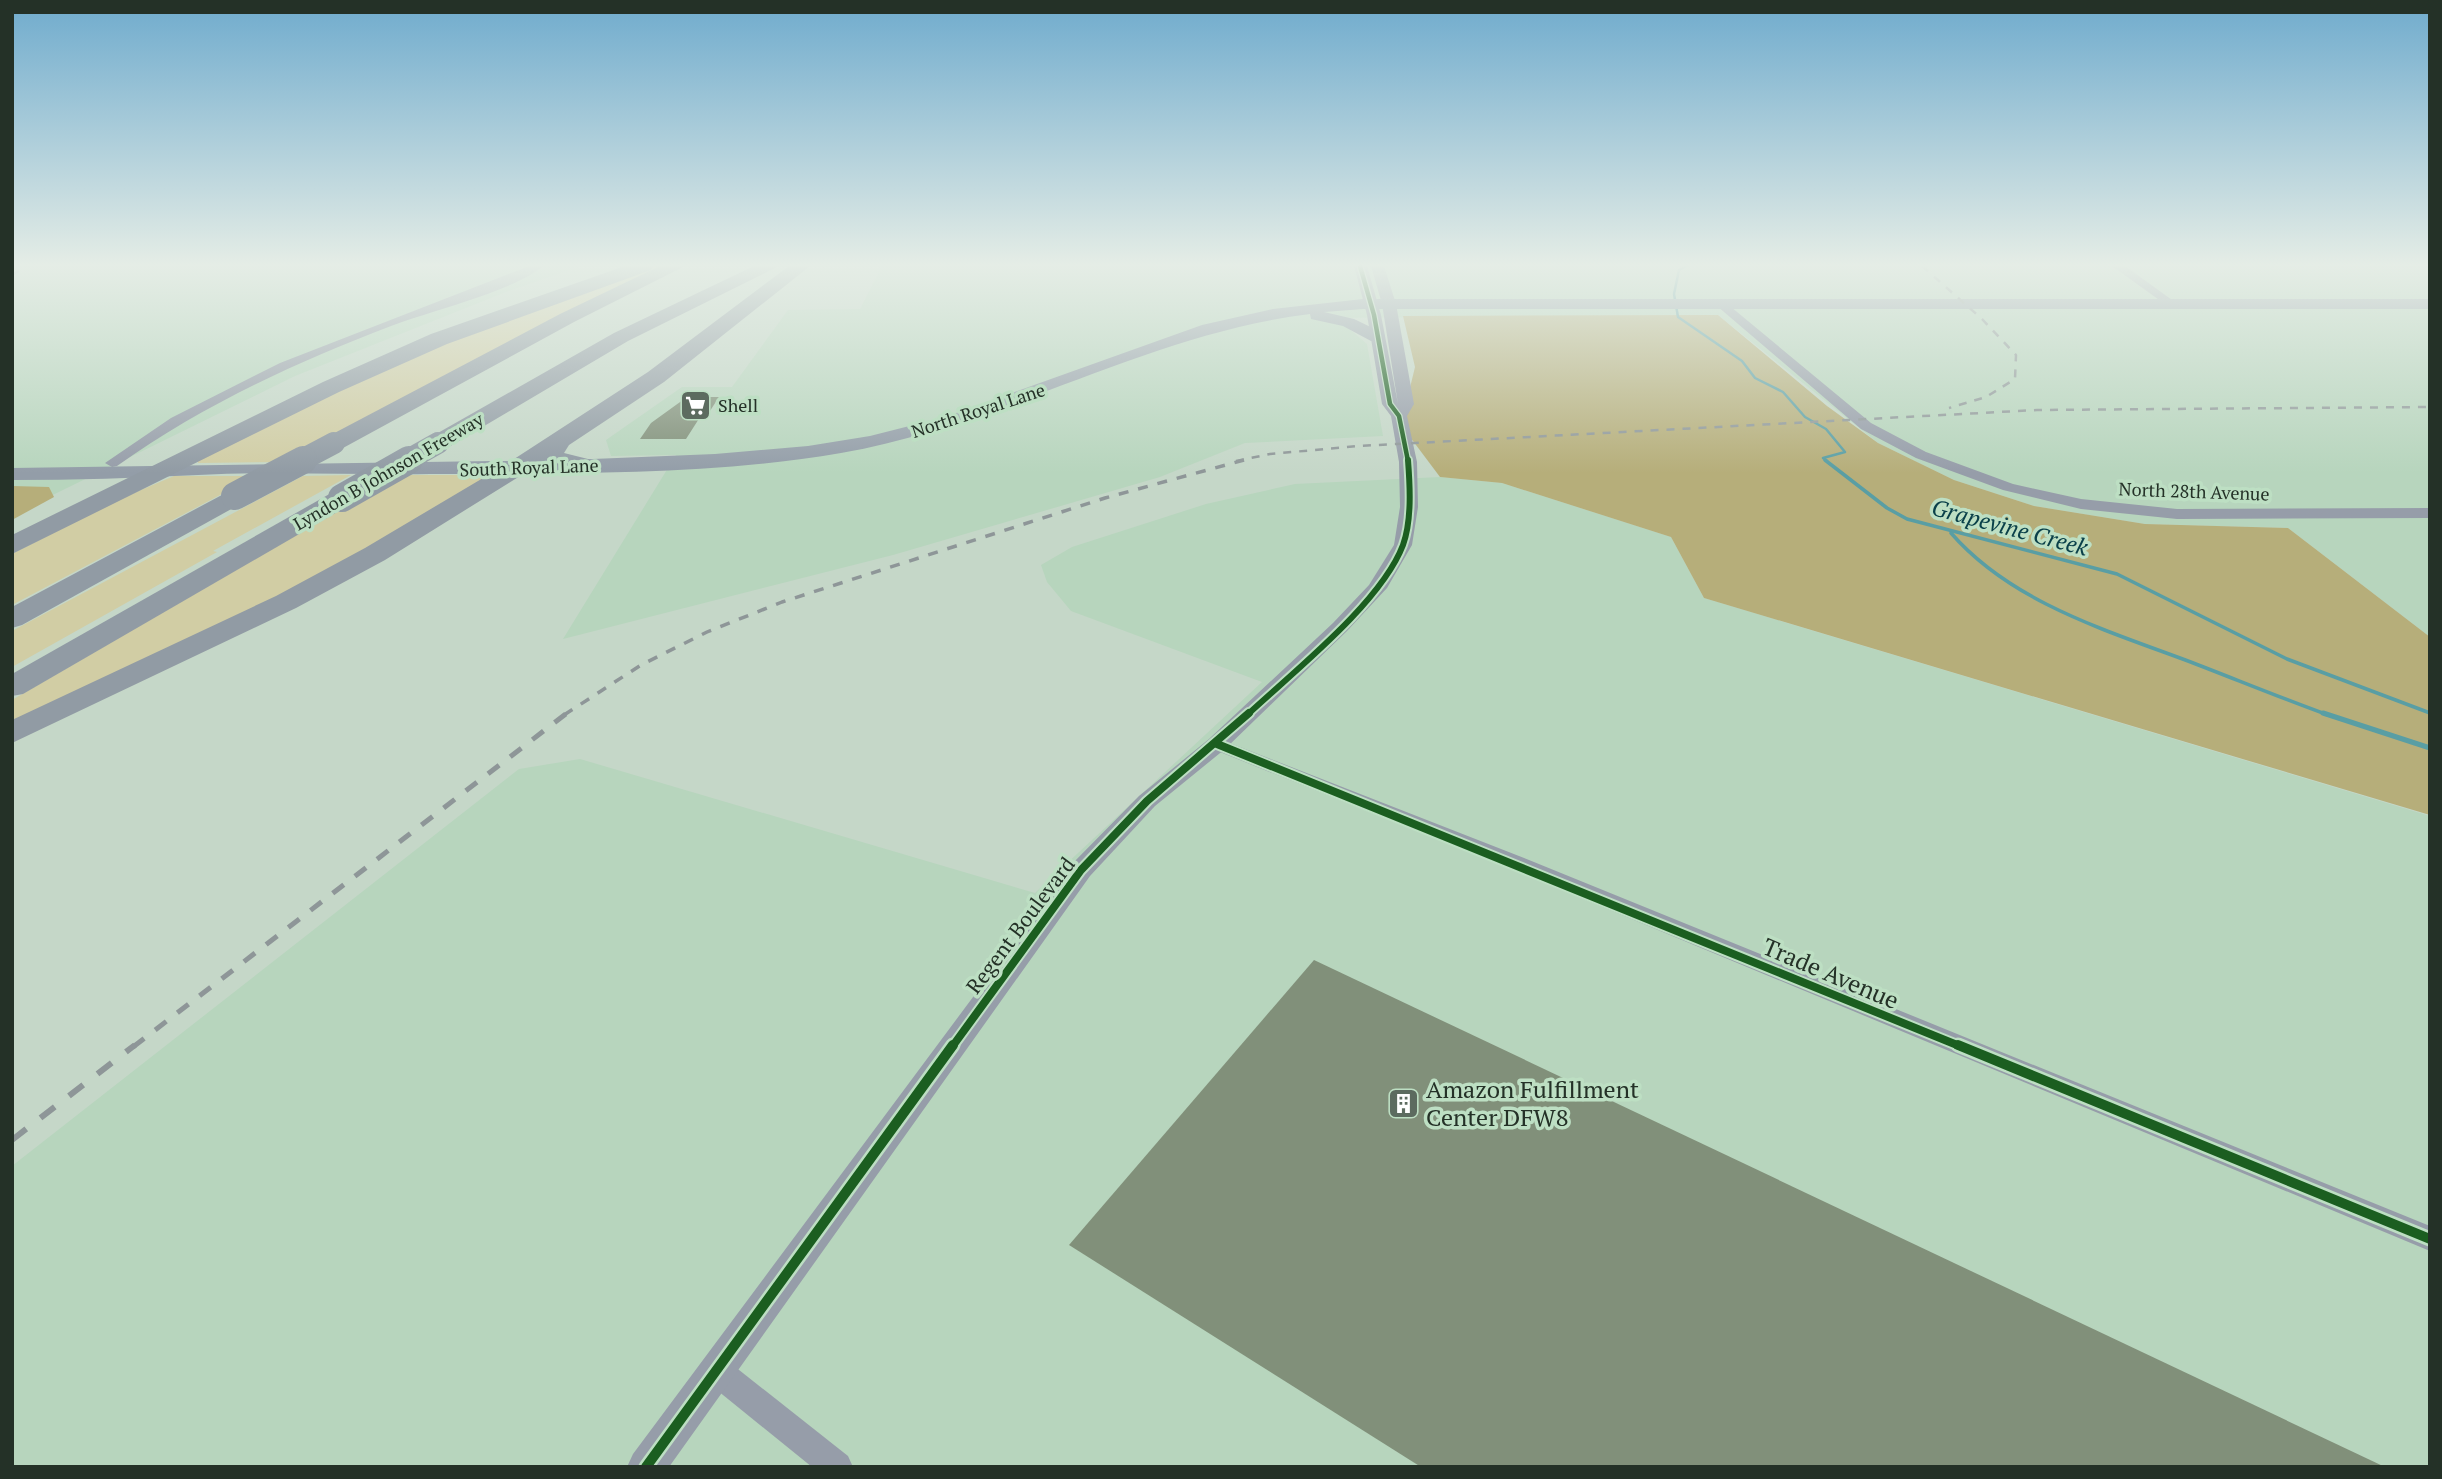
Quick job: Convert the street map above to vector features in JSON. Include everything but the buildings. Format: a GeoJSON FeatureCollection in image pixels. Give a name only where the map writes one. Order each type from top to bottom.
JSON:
{"type":"FeatureCollection","features":[{"type":"Feature","properties":{"kind":"highway"},"geometry":{"type":"LineString","coordinates":[[12,546],[175,469],[331,387],[450,335]]}},
{"type":"Feature","properties":{"kind":"highway"},"geometry":{"type":"LineString","coordinates":[[12,619],[536,335]]}},
{"type":"Feature","properties":{"kind":"highway","name":"Lyndon B Johnson Freeway"},"geometry":{"type":"LineString","coordinates":[[12,687],[625,335]]}},
{"type":"Feature","properties":{"kind":"highway"},"geometry":{"type":"LineString","coordinates":[[12,733],[327,580],[514,470],[656,377],[711,335]]}},
{"type":"Feature","properties":{"kind":"highway"},"geometry":{"type":"LineString","coordinates":[[559,441],[551,455],[557,460],[587,466]]}},
{"type":"Feature","properties":{"kind":"main road","name":"North Royal Lane"},"geometry":{"type":"LineString","coordinates":[[692,462],[827,450],[937,426],[1185,335]]}},
{"type":"Feature","properties":{"kind":"main road","name":"South Royal Lane"},"geometry":{"type":"LineString","coordinates":[[14,465],[175,469],[514,470],[692,462]]}},
{"type":"Feature","properties":{"kind":"main road","name":"South Royal Lane"},"geometry":{"type":"LineString","coordinates":[[14,465],[112,463],[175,469]]}},
{"type":"Feature","properties":{"kind":"street"},"geometry":{"type":"LineString","coordinates":[[112,463],[163,427],[236,390],[358,335]]}},
{"type":"Feature","properties":{"kind":"street","name":"Regent Boulevard"},"geometry":{"type":"LineString","coordinates":[[1394,335],[1406,404],[1399,416]]}},
{"type":"Feature","properties":{"kind":"street"},"geometry":{"type":"LineString","coordinates":[[1762,335],[1866,426],[1886,434]]}},
{"type":"Feature","properties":{"kind":"street"},"geometry":{"type":"LineString","coordinates":[[1769,335],[1836,385],[1882,425],[1886,434]]}},
{"type":"Feature","properties":{"kind":"street","name":"Regent Boulevard"},"geometry":{"type":"LineString","coordinates":[[646,1467],[718,1372],[1081,870],[1147,801],[1217,744],[1377,588],[1403,545],[1409,507],[1408,462],[1399,416],[1390,404],[1377,337]]}},
{"type":"Feature","properties":{"kind":"street"},"geometry":{"type":"LineString","coordinates":[[1819,386],[1836,385]]}},
{"type":"Feature","properties":{"kind":"street","name":"North 28th Avenue"},"geometry":{"type":"LineString","coordinates":[[1886,434],[1921,455],[1970,475],[2020,491],[2081,504],[2177,514],[2430,513]]}},
{"type":"Feature","properties":{"kind":"street","name":"Trade Avenue"},"geometry":{"type":"LineString","coordinates":[[1217,744],[1507,858],[2004,1067],[2430,1239]]}},
{"type":"Feature","properties":{"kind":"street"},"geometry":{"type":"LineString","coordinates":[[718,1372],[837,1467]]}},
{"type":"Feature","properties":{"kind":"shaded area"},"geometry":{"type":"Polygon","coordinates":[[[12,335],[398,335],[295,376],[12,515],[12,335]]]}},
{"type":"Feature","properties":{"kind":"shaded area"},"geometry":{"type":"Polygon","coordinates":[[[469,335],[532,335],[281,462],[198,463],[198,459],[388,365],[469,335]]]}},
{"type":"Feature","properties":{"kind":"shaded area"},"geometry":{"type":"Polygon","coordinates":[[[770,335],[1357,335],[1367,344],[1383,436],[1245,443],[1160,477],[893,555],[563,639],[676,455],[611,456],[606,440],[682,387],[732,387],[770,335]]]}},
{"type":"Feature","properties":{"kind":"shaded area"},"geometry":{"type":"Polygon","coordinates":[[[1407,335],[1742,335],[1827,406],[1878,443],[1954,480],[2034,506],[2145,524],[2288,528],[2430,637],[2430,815],[1704,598],[1671,537],[1502,483],[1440,477],[1401,425],[1415,367],[1407,335]]]}},
{"type":"Feature","properties":{"kind":"shaded area"},"geometry":{"type":"Polygon","coordinates":[[[1743,335],[2430,335],[2430,637],[2288,528],[2145,524],[2034,506],[1954,480],[1878,443],[1743,335]]]}},
{"type":"Feature","properties":{"kind":"shaded area"},"geometry":{"type":"Polygon","coordinates":[[[351,475],[12,667],[12,631],[303,476],[351,475]]]}},
{"type":"Feature","properties":{"kind":"shaded area"},"geometry":{"type":"Polygon","coordinates":[[[399,475],[472,475],[482,478],[482,481],[381,546],[12,729],[12,700],[399,475]]]}},
{"type":"Feature","properties":{"kind":"shaded area"},"geometry":{"type":"Polygon","coordinates":[[[174,476],[256,476],[12,605],[12,554],[115,501],[174,476]]]}},
{"type":"Feature","properties":{"kind":"shaded area"},"geometry":{"type":"Polygon","coordinates":[[[1440,477],[1502,483],[1671,537],[1704,598],[2430,816],[2430,1467],[12,1467],[12,1166],[519,769],[580,759],[1035,893],[1262,682],[1071,611],[1047,582],[1041,565],[1072,547],[1206,504],[1295,484],[1440,477]]]}},
{"type":"Feature","properties":{"kind":"shaded area"},"geometry":{"type":"Polygon","coordinates":[[[12,486],[49,487],[54,497],[12,520],[12,486]]]}},
{"type":"Feature","properties":{"kind":"waterway","name":"Grapevine Creek"},"geometry":{"type":"LineString","coordinates":[[1704,335],[1742,361],[1755,378],[1783,392],[1805,417],[1826,429],[1845,452],[1823,458],[1827,461]]}},
{"type":"Feature","properties":{"kind":"waterway","name":"Grapevine Creek"},"geometry":{"type":"LineString","coordinates":[[1825,460],[1887,508],[1907,519],[2117,574],[2287,659],[2430,713]]}},
{"type":"Feature","properties":{"kind":"waterway"},"geometry":{"type":"LineString","coordinates":[[1951,533],[1975,557],[2002,578],[2061,611],[2124,638],[2328,715]]}},
{"type":"Feature","properties":{"kind":"waterway"},"geometry":{"type":"LineString","coordinates":[[2323,713],[2430,748]]}},
{"type":"Feature","properties":{"kind":"railway"},"geometry":{"type":"LineString","coordinates":[[1949,408],[1986,397],[2015,379],[2016,355],[1997,335]]}},
{"type":"Feature","properties":{"kind":"railway"},"geometry":{"type":"LineString","coordinates":[[1236,461],[1270,454],[1359,446],[2037,410],[2430,407]]}},
{"type":"Feature","properties":{"kind":"railway"},"geometry":{"type":"LineString","coordinates":[[567,713],[641,665],[707,632],[782,602],[1105,498],[1244,460]]}},
{"type":"Feature","properties":{"kind":"railway"},"geometry":{"type":"LineString","coordinates":[[133,1047],[567,713]]}},
{"type":"Feature","properties":{"kind":"railway"},"geometry":{"type":"LineString","coordinates":[[12,1140],[135,1045]]}},
{"type":"Feature","properties":{"kind":"cycle path"},"geometry":{"type":"LineString","coordinates":[[646,1467],[1081,870],[1147,801],[1217,744],[1377,588],[1403,545],[1409,507],[1408,462],[1399,416],[1390,404],[1378,335]]}},
{"type":"Feature","properties":{"kind":"cycle path"},"geometry":{"type":"LineString","coordinates":[[1217,744],[1521,865],[2430,1239]]}},
{"type":"Feature","properties":{"kind":"place","name":"Shell"},"geometry":{"type":"Point","coordinates":[695,405]}},
{"type":"Feature","properties":{"kind":"place","name":"Amazon Fulfillment Center DFW8"},"geometry":{"type":"Point","coordinates":[1403,1103]}}]}
